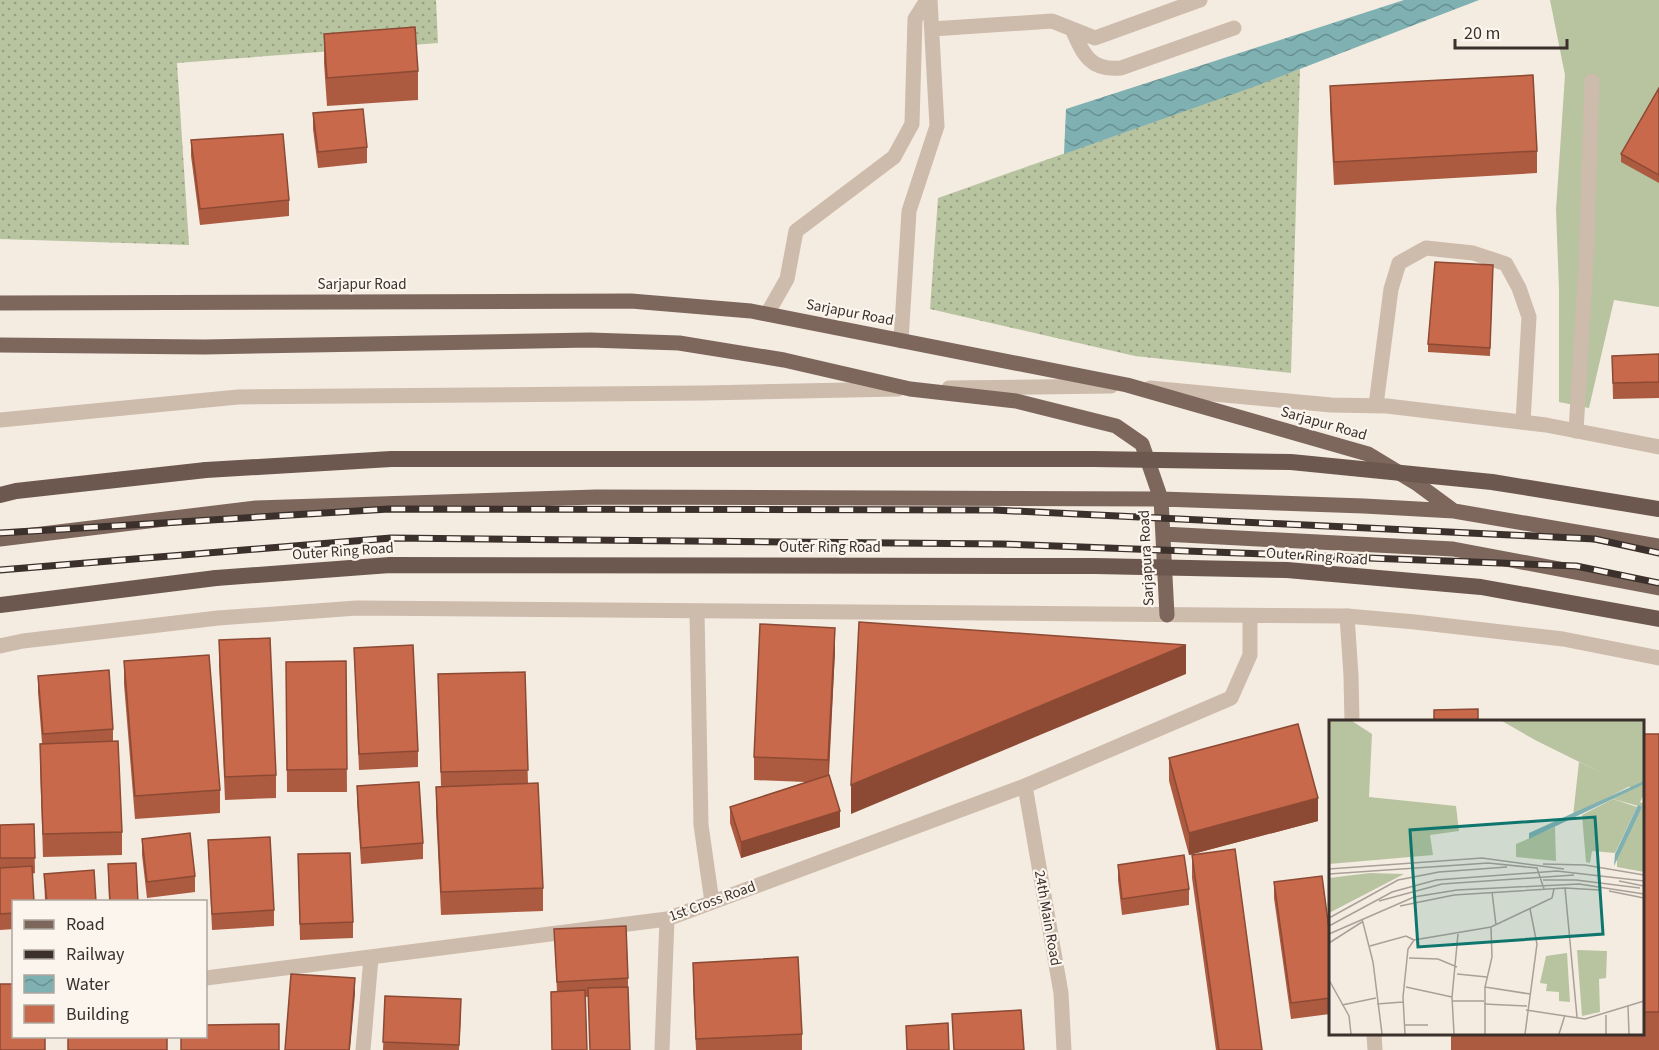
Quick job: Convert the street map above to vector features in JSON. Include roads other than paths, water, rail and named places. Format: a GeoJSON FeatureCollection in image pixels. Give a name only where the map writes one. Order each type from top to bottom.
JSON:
{"type":"FeatureCollection","features":[{"type":"Feature","properties":{"kind":"highway"},"geometry":{"type":"LineString","coordinates":[[0,495],[16,491],[206,470],[391,459],[1094,459],[1291,462],[1492,482],[1659,509]]}},
{"type":"Feature","properties":{"kind":"highway","name":"Outer Ring Road"},"geometry":{"type":"LineString","coordinates":[[0,604],[216,578],[390,565],[1095,566],[1287,570],[1481,587],[1659,619]]}},
{"type":"Feature","properties":{"kind":"main road","name":"Sarjapur Road"},"geometry":{"type":"LineString","coordinates":[[0,303],[631,301],[751,311],[1127,385],[1368,453],[1416,483],[1454,511],[1659,546]]}},
{"type":"Feature","properties":{"kind":"main road"},"geometry":{"type":"LineString","coordinates":[[0,345],[204,346],[590,340],[679,344],[784,360],[910,389],[1016,401],[1116,426],[1142,444],[1161,499]]}},
{"type":"Feature","properties":{"kind":"main road"},"geometry":{"type":"LineString","coordinates":[[0,539],[256,508],[596,497],[1161,499],[1454,511]]}},
{"type":"Feature","properties":{"kind":"main road","name":"Sarjapura Road"},"geometry":{"type":"LineString","coordinates":[[1161,499],[1167,615]]}},
{"type":"Feature","properties":{"kind":"main road"},"geometry":{"type":"LineString","coordinates":[[1163,534],[1453,549],[1659,588]]}},
{"type":"Feature","properties":{"kind":"street"},"geometry":{"type":"LineString","coordinates":[[901,341],[909,211],[937,126],[932,29],[928,0]]}},
{"type":"Feature","properties":{"kind":"street"},"geometry":{"type":"LineString","coordinates":[[767,314],[787,279],[796,231],[894,157],[912,124],[915,19],[928,0]]}},
{"type":"Feature","properties":{"kind":"street"},"geometry":{"type":"LineString","coordinates":[[932,29],[1052,21],[1095,38],[1200,0]]}},
{"type":"Feature","properties":{"kind":"street"},"geometry":{"type":"LineString","coordinates":[[1072,29],[1081,50],[1088,59],[1109,69],[1121,68],[1233,28]]}},
{"type":"Feature","properties":{"kind":"street"},"geometry":{"type":"LineString","coordinates":[[1576,431],[1586,263],[1592,81]]}},
{"type":"Feature","properties":{"kind":"street"},"geometry":{"type":"LineString","coordinates":[[1376,405],[1391,289],[1399,263],[1426,248],[1473,253],[1506,264],[1520,288],[1529,317],[1523,422]]}},
{"type":"Feature","properties":{"kind":"street"},"geometry":{"type":"LineString","coordinates":[[0,420],[12,417],[238,397],[692,393],[1127,385],[1331,405],[1376,405],[1523,422],[1659,447]]}},
{"type":"Feature","properties":{"kind":"street"},"geometry":{"type":"LineString","coordinates":[[0,646],[23,641],[218,618],[357,608],[1347,616],[1563,639],[1659,658]]}},
{"type":"Feature","properties":{"kind":"street"},"geometry":{"type":"LineString","coordinates":[[697,612],[701,825],[712,902]]}},
{"type":"Feature","properties":{"kind":"street","name":"1st Cross Road"},"geometry":{"type":"LineString","coordinates":[[207,978],[667,919],[1025,786],[1231,698],[1250,655],[1250,616]]}},
{"type":"Feature","properties":{"kind":"street"},"geometry":{"type":"LineString","coordinates":[[1347,616],[1352,720]]}},
{"type":"Feature","properties":{"kind":"street","name":"24th Main Road"},"geometry":{"type":"LineString","coordinates":[[1025,786],[1061,993],[1064,1050]]}},
{"type":"Feature","properties":{"kind":"street"},"geometry":{"type":"LineString","coordinates":[[662,1050],[667,919]]}},
{"type":"Feature","properties":{"kind":"street"},"geometry":{"type":"LineString","coordinates":[[363,1050],[371,958]]}},
{"type":"Feature","properties":{"kind":"street"},"geometry":{"type":"LineString","coordinates":[[1374,1035],[1375,1050]]}},
{"type":"Feature","properties":{"kind":"water"},"geometry":{"type":"Polygon","coordinates":[[[1404,0],[1479,0],[1256,86],[1064,154],[1066,109],[1404,0]]]}},
{"type":"Feature","properties":{"kind":"railway"},"geometry":{"type":"LineString","coordinates":[[0,533],[389,509],[994,510],[1595,539],[1659,553]]}},
{"type":"Feature","properties":{"kind":"railway"},"geometry":{"type":"LineString","coordinates":[[0,570],[391,538],[1002,544],[1576,566],[1659,583]]}}]}
